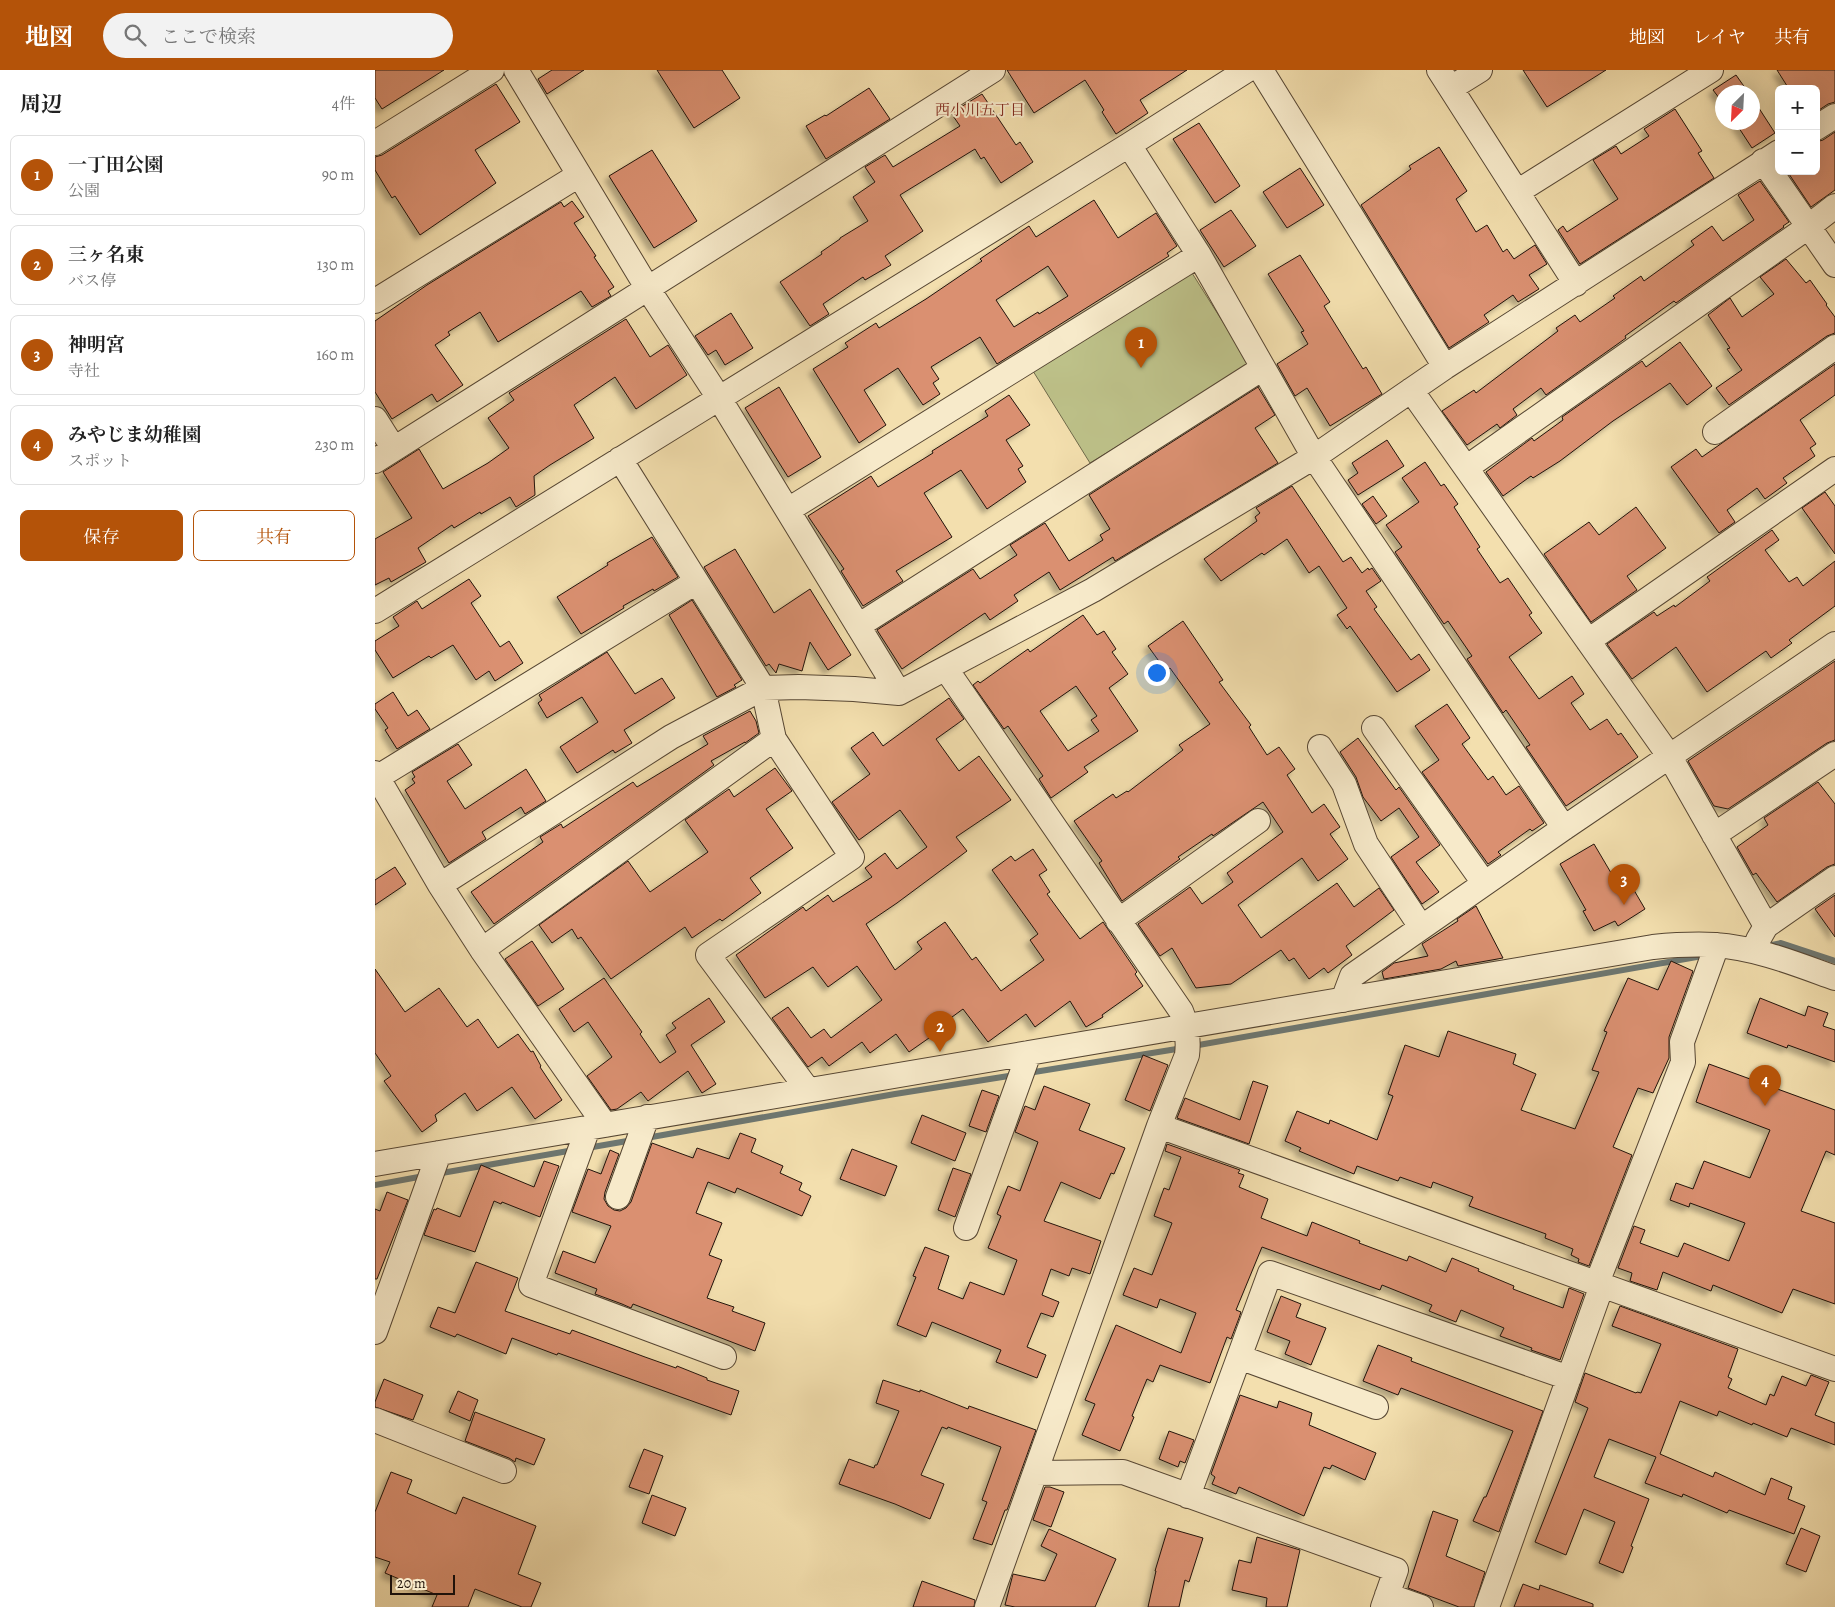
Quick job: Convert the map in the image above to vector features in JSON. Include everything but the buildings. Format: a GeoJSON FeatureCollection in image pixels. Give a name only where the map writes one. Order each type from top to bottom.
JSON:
{"type":"FeatureCollection","features":[{"type":"Feature","properties":{"kind":"street"},"geometry":{"type":"LineString","coordinates":[[375,143],[492,70]]}},
{"type":"Feature","properties":{"kind":"street"},"geometry":{"type":"LineString","coordinates":[[516,70],[648,289],[719,398],[899,693]]}},
{"type":"Feature","properties":{"kind":"street"},"geometry":{"type":"LineString","coordinates":[[375,419],[384,455],[993,70]]}},
{"type":"Feature","properties":{"kind":"street"},"geometry":{"type":"LineString","coordinates":[[375,611],[1129,145],[1247,70]]}},
{"type":"Feature","properties":{"kind":"street"},"geometry":{"type":"LineString","coordinates":[[1261,70],[1445,367]]}},
{"type":"Feature","properties":{"kind":"street"},"geometry":{"type":"LineString","coordinates":[[1480,70],[1445,79],[1576,284]]}},
{"type":"Feature","properties":{"kind":"street"},"geometry":{"type":"LineString","coordinates":[[1517,192],[1711,70]]}},
{"type":"Feature","properties":{"kind":"street"},"geometry":{"type":"LineString","coordinates":[[1820,125],[1835,116]]}},
{"type":"Feature","properties":{"kind":"street"},"geometry":{"type":"LineString","coordinates":[[1129,145],[1199,255],[1314,457],[1564,828]]}},
{"type":"Feature","properties":{"kind":"street"},"geometry":{"type":"LineString","coordinates":[[441,885],[671,736],[763,688],[854,689],[899,693],[1093,590],[1314,457],[1445,367],[1576,284],[1771,156],[1808,226],[1835,265]]}},
{"type":"Feature","properties":{"kind":"street"},"geometry":{"type":"LineString","coordinates":[[375,301],[579,175]]}},
{"type":"Feature","properties":{"kind":"street"},"geometry":{"type":"LineString","coordinates":[[1466,468],[1835,206]]}},
{"type":"Feature","properties":{"kind":"street"},"geometry":{"type":"LineString","coordinates":[[788,510],[1199,255]]}},
{"type":"Feature","properties":{"kind":"street"},"geometry":{"type":"LineString","coordinates":[[1715,432],[1835,347]]}},
{"type":"Feature","properties":{"kind":"street"},"geometry":{"type":"LineString","coordinates":[[859,626],[1263,368]]}},
{"type":"Feature","properties":{"kind":"street"},"geometry":{"type":"LineString","coordinates":[[1411,390],[1670,757],[1766,926]]}},
{"type":"Feature","properties":{"kind":"street"},"geometry":{"type":"LineString","coordinates":[[620,459],[763,688],[774,739],[852,857],[709,955],[808,1090]]}},
{"type":"Feature","properties":{"kind":"street"},"geometry":{"type":"LineString","coordinates":[[1588,641],[1835,469]]}},
{"type":"Feature","properties":{"kind":"street"},"geometry":{"type":"LineString","coordinates":[[597,1126],[441,885],[376,775],[696,582]]}},
{"type":"Feature","properties":{"kind":"street"},"geometry":{"type":"LineString","coordinates":[[1343,1000],[1352,976],[1564,828],[1835,644]]}},
{"type":"Feature","properties":{"kind":"street"},"geometry":{"type":"LineString","coordinates":[[946,668],[1181,1011],[1187,1026],[1188,1044],[1187,1055],[1159,1126],[987,1607]]}},
{"type":"Feature","properties":{"kind":"street"},"geometry":{"type":"LineString","coordinates":[[1374,728],[1484,883]]}},
{"type":"Feature","properties":{"kind":"street"},"geometry":{"type":"LineString","coordinates":[[482,950],[774,739]]}},
{"type":"Feature","properties":{"kind":"street"},"geometry":{"type":"LineString","coordinates":[[1321,748],[1344,784],[1366,844],[1421,927]]}},
{"type":"Feature","properties":{"kind":"street"},"geometry":{"type":"LineString","coordinates":[[1714,835],[1835,754]]}},
{"type":"Feature","properties":{"kind":"street"},"geometry":{"type":"LineString","coordinates":[[1118,921],[1259,821]]}},
{"type":"Feature","properties":{"kind":"street"},"geometry":{"type":"LineString","coordinates":[[1753,951],[1766,926],[1835,878]]}},
{"type":"Feature","properties":{"kind":"street"},"geometry":{"type":"LineString","coordinates":[[1487,1607],[1569,1378],[1599,1284],[1683,1062],[1682,1042],[1717,945]]}},
{"type":"Feature","properties":{"kind":"street"},"geometry":{"type":"LineString","coordinates":[[375,1164],[1653,947],[1717,945],[1753,951],[1779,957],[1835,978]]}},
{"type":"Feature","properties":{"kind":"street"},"geometry":{"type":"LineString","coordinates":[[965,1228],[1029,1053]]}},
{"type":"Feature","properties":{"kind":"street"},"geometry":{"type":"LineString","coordinates":[[618,1198],[647,1117]]}},
{"type":"Feature","properties":{"kind":"street"},"geometry":{"type":"LineString","coordinates":[[597,1126],[531,1285],[724,1357]]}},
{"type":"Feature","properties":{"kind":"street"},"geometry":{"type":"LineString","coordinates":[[1159,1126],[1835,1368]]}},
{"type":"Feature","properties":{"kind":"street"},"geometry":{"type":"LineString","coordinates":[[375,1332],[439,1153]]}},
{"type":"Feature","properties":{"kind":"street"},"geometry":{"type":"LineString","coordinates":[[1188,1496],[1270,1272],[1569,1378]]}},
{"type":"Feature","properties":{"kind":"street"},"geometry":{"type":"LineString","coordinates":[[1239,1357],[1376,1407]]}},
{"type":"Feature","properties":{"kind":"street"},"geometry":{"type":"LineString","coordinates":[[375,1420],[504,1471]]}},
{"type":"Feature","properties":{"kind":"street"},"geometry":{"type":"LineString","coordinates":[[1035,1473],[1123,1472],[1396,1570],[1385,1601],[1421,1607]]}},
{"type":"Feature","properties":{"kind":"green space"},"geometry":{"type":"Polygon","coordinates":[[[1192,273],[1250,365],[1090,463],[1033,371],[1192,273]]]}},
{"type":"Feature","properties":{"kind":"waterway"},"geometry":{"type":"LineString","coordinates":[[1767,946],[1781,943],[1835,961]]}},
{"type":"Feature","properties":{"kind":"waterway"},"geometry":{"type":"LineString","coordinates":[[1193,1046],[1708,955]]}},
{"type":"Feature","properties":{"kind":"waterway"},"geometry":{"type":"LineString","coordinates":[[1028,1073],[1183,1048]]}},
{"type":"Feature","properties":{"kind":"waterway"},"geometry":{"type":"LineString","coordinates":[[646,1138],[1015,1075]]}},
{"type":"Feature","properties":{"kind":"waterway"},"geometry":{"type":"LineString","coordinates":[[587,1148],[633,1140]]}},
{"type":"Feature","properties":{"kind":"waterway"},"geometry":{"type":"LineString","coordinates":[[436,1174],[574,1150]]}},
{"type":"Feature","properties":{"kind":"waterway"},"geometry":{"type":"LineString","coordinates":[[375,1185],[424,1176]]}},
{"type":"Feature","properties":{"kind":"place","name":"一丁田公園"},"geometry":{"type":"Point","coordinates":[1141,368]}},
{"type":"Feature","properties":{"kind":"place","name":"神明宮"},"geometry":{"type":"Point","coordinates":[1624,905]}},
{"type":"Feature","properties":{"kind":"place","name":"三ヶ名東"},"geometry":{"type":"Point","coordinates":[940,1052]}},
{"type":"Feature","properties":{"kind":"place","name":"みやじま幼稚園"},"geometry":{"type":"Point","coordinates":[1765,1106]}},
{"type":"Feature","properties":{"kind":"district","name":"西小川五丁目"},"geometry":{"type":"Point","coordinates":[980,110]}}]}
